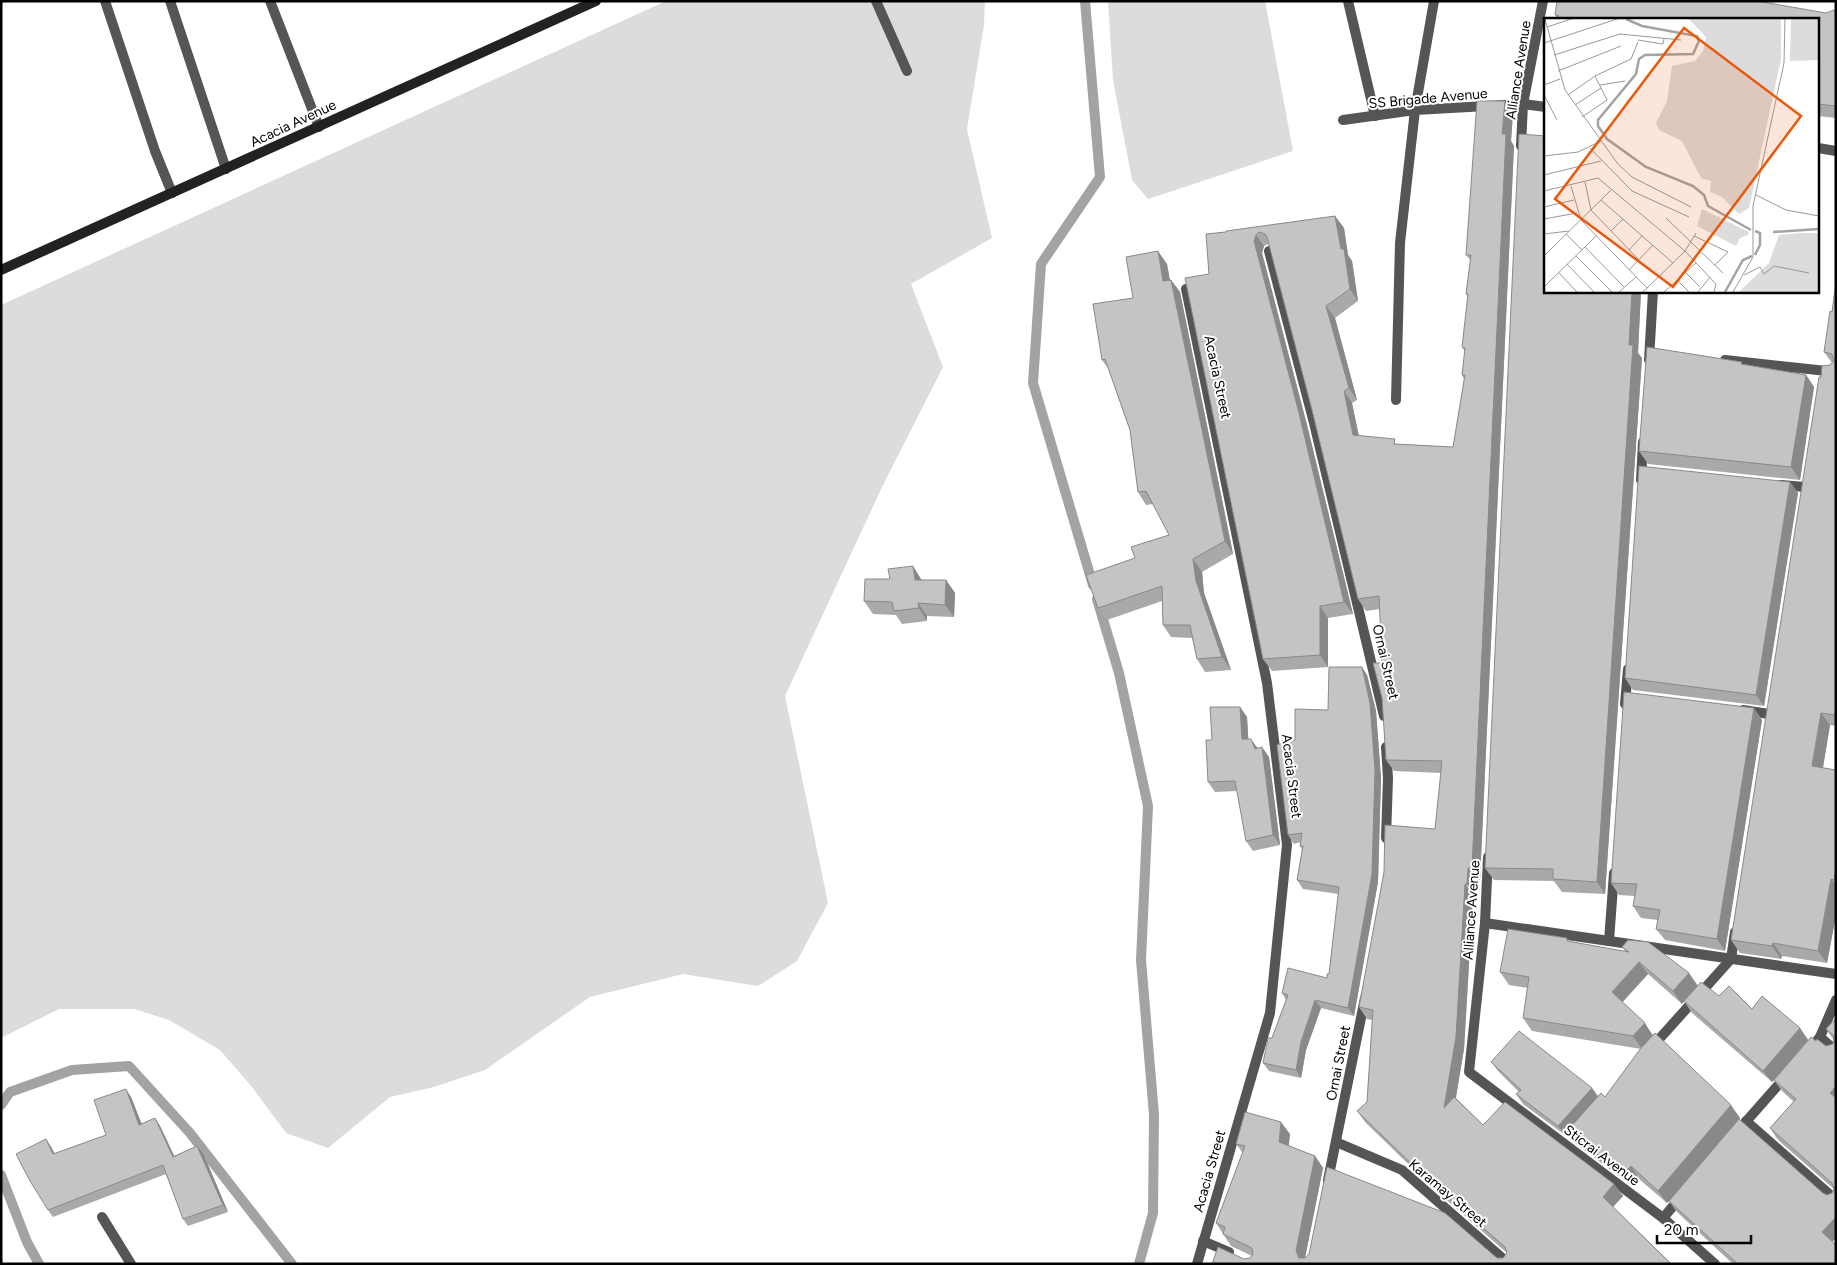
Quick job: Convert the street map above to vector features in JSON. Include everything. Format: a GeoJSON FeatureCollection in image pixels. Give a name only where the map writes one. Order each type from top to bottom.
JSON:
{"type":"FeatureCollection","features":[{"type":"Feature","properties":{"kind":"street"},"geometry":{"type":"LineString","coordinates":[[105,1],[155,151],[172,193]]}},
{"type":"Feature","properties":{"kind":"street"},"geometry":{"type":"LineString","coordinates":[[170,1],[226,169]]}},
{"type":"Feature","properties":{"kind":"street"},"geometry":{"type":"LineString","coordinates":[[270,1],[319,126]]}},
{"type":"Feature","properties":{"kind":"street","name":"Acacia Avenue"},"geometry":{"type":"LineString","coordinates":[[1,270],[596,1]]}},
{"type":"Feature","properties":{"kind":"street"},"geometry":{"type":"LineString","coordinates":[[876,1],[907,72]]}},
{"type":"Feature","properties":{"kind":"street"},"geometry":{"type":"LineString","coordinates":[[1348,1],[1374,116]]}},
{"type":"Feature","properties":{"kind":"street"},"geometry":{"type":"LineString","coordinates":[[1396,400],[1400,243],[1415,110],[1434,1]]}},
{"type":"Feature","properties":{"kind":"street","name":"Alliance Avenue"},"geometry":{"type":"LineString","coordinates":[[1521,154],[1523,104],[1543,1]]}},
{"type":"Feature","properties":{"kind":"street","name":"SS Brigade Avenue"},"geometry":{"type":"LineString","coordinates":[[1343,120],[1415,110],[1523,104],[1544,107]]}},
{"type":"Feature","properties":{"kind":"street"},"geometry":{"type":"LineString","coordinates":[[1820,148],[1836,151]]}},
{"type":"Feature","properties":{"kind":"street","name":"Ornai Street"},"geometry":{"type":"LineString","coordinates":[[1269,251],[1383,710],[1388,778],[1386,845]]}},
{"type":"Feature","properties":{"kind":"street","name":"Acacia Street"},"geometry":{"type":"LineString","coordinates":[[1186,289],[1267,683],[1287,845],[1270,1013],[1197,1264]]}},
{"type":"Feature","properties":{"kind":"street"},"geometry":{"type":"LineString","coordinates":[[1648,371],[1654,352],[1653,292]]}},
{"type":"Feature","properties":{"kind":"street"},"geometry":{"type":"LineString","coordinates":[[1718,359],[1823,375],[1836,372]]}},
{"type":"Feature","properties":{"kind":"street"},"geometry":{"type":"LineString","coordinates":[[1640,490],[1646,471],[1644,431]]}},
{"type":"Feature","properties":{"kind":"street"},"geometry":{"type":"LineString","coordinates":[[1767,483],[1805,487]]}},
{"type":"Feature","properties":{"kind":"street"},"geometry":{"type":"LineString","coordinates":[[1624,715],[1630,696],[1628,657]]}},
{"type":"Feature","properties":{"kind":"street"},"geometry":{"type":"LineString","coordinates":[[1731,709],[1769,714]]}},
{"type":"Feature","properties":{"kind":"street","name":"Alliance Avenue"},"geometry":{"type":"LineString","coordinates":[[1469,1072],[1485,923],[1489,843]]}},
{"type":"Feature","properties":{"kind":"street"},"geometry":{"type":"LineString","coordinates":[[1609,941],[1615,863]]}},
{"type":"Feature","properties":{"kind":"street"},"geometry":{"type":"LineString","coordinates":[[1645,1056],[1731,959],[1737,920]]}},
{"type":"Feature","properties":{"kind":"street"},"geometry":{"type":"LineString","coordinates":[[1485,923],[1836,974]]}},
{"type":"Feature","properties":{"kind":"street","name":"Ornai Street"},"geometry":{"type":"LineString","coordinates":[[1326,1188],[1366,990]]}},
{"type":"Feature","properties":{"kind":"street"},"geometry":{"type":"LineString","coordinates":[[1727,1143],[1820,1037],[1836,1000]]}},
{"type":"Feature","properties":{"kind":"street"},"geometry":{"type":"LineString","coordinates":[[1820,1037],[1836,1051]]}},
{"type":"Feature","properties":{"kind":"street","name":"Sticrai Avenue"},"geometry":{"type":"LineString","coordinates":[[1469,1072],[1569,1141],[1663,1218],[1715,1264]]}},
{"type":"Feature","properties":{"kind":"street"},"geometry":{"type":"LineString","coordinates":[[1746,1121],[1836,1200]]}},
{"type":"Feature","properties":{"kind":"street","name":"Karamay Street"},"geometry":{"type":"LineString","coordinates":[[1336,1142],[1402,1170],[1509,1264]]}},
{"type":"Feature","properties":{"kind":"street"},"geometry":{"type":"LineString","coordinates":[[1663,1218],[1688,1188]]}},
{"type":"Feature","properties":{"kind":"street"},"geometry":{"type":"LineString","coordinates":[[102,1217],[131,1264]]}},
{"type":"Feature","properties":{"kind":"street"},"geometry":{"type":"LineString","coordinates":[[1203,1241],[1238,1256]]}},
{"type":"Feature","properties":{"kind":"shaded area"},"geometry":{"type":"Polygon","coordinates":[[[666,1],[985,1],[984,25],[967,129],[992,238],[911,284],[943,367],[883,485],[785,696],[828,903],[797,961],[758,986],[683,974],[590,997],[485,1070],[434,1087],[390,1097],[328,1148],[286,1133],[252,1087],[220,1050],[169,1020],[134,1009],[59,1009],[1,1038],[1,305],[666,1]]]}},
{"type":"Feature","properties":{"kind":"shaded area"},"geometry":{"type":"Polygon","coordinates":[[[1108,1],[1265,1],[1293,151],[1148,199],[1132,180],[1113,80],[1108,1]]]}},
{"type":"Feature","properties":{"kind":"building"},"geometry":{"type":"Polygon","coordinates":[[[1557,1],[1757,1],[1826,13],[1834,10],[1836,11],[1836,106],[1820,104],[1820,18],[1558,18],[1558,15],[1555,15],[1557,1]]]}},
{"type":"Feature","properties":{"kind":"building"},"geometry":{"type":"Polygon","coordinates":[[[1477,101],[1505,101],[1502,134],[1506,134],[1472,868],[1468,868],[1467,884],[1465,884],[1456,1037],[1444,1108],[1454,1097],[1483,1125],[1505,1102],[1614,1184],[1603,1197],[1671,1264],[1212,1264],[1218,1247],[1244,1259],[1250,1258],[1253,1254],[1252,1248],[1223,1234],[1225,1227],[1216,1223],[1245,1146],[1236,1144],[1245,1112],[1281,1122],[1279,1142],[1315,1156],[1296,1251],[1299,1258],[1305,1258],[1309,1254],[1327,1167],[1445,1213],[1497,1258],[1503,1258],[1507,1253],[1505,1247],[1423,1175],[1357,1111],[1367,1102],[1373,1010],[1359,1007],[1384,872],[1385,825],[1435,829],[1442,761],[1386,760],[1382,698],[1373,663],[1382,663],[1379,596],[1358,599],[1267,237],[1259,232],[1254,241],[1299,413],[1344,602],[1320,606],[1320,655],[1263,659],[1185,278],[1209,274],[1206,234],[1335,216],[1341,249],[1344,249],[1350,289],[1326,306],[1349,388],[1344,391],[1353,435],[1395,439],[1394,444],[1453,447],[1465,375],[1462,375],[1465,348],[1462,347],[1471,255],[1466,255],[1477,101]]]}},
{"type":"Feature","properties":{"kind":"building"},"geometry":{"type":"Polygon","coordinates":[[[1519,134],[1544,136],[1544,292],[1632,292],[1629,345],[1633,345],[1597,882],[1553,879],[1553,869],[1485,868],[1519,134]]]}},
{"type":"Feature","properties":{"kind":"building"},"geometry":{"type":"Polygon","coordinates":[[[1158,251],[1163,281],[1171,280],[1225,541],[1193,559],[1196,581],[1222,657],[1197,659],[1190,625],[1163,625],[1162,586],[1098,608],[1086,575],[1135,558],[1131,547],[1169,535],[1146,491],[1138,492],[1130,430],[1105,359],[1102,360],[1093,304],[1133,298],[1126,257],[1158,251]]]}},
{"type":"Feature","properties":{"kind":"building"},"geometry":{"type":"Polygon","coordinates":[[[1836,283],[1836,715],[1821,713],[1812,766],[1836,770],[1836,869],[1834,880],[1831,879],[1818,951],[1773,943],[1772,946],[1731,940],[1819,377],[1821,377],[1822,366],[1830,365],[1834,361],[1832,354],[1824,352],[1836,283]]]}},
{"type":"Feature","properties":{"kind":"building"},"geometry":{"type":"Polygon","coordinates":[[[1647,347],[1742,362],[1741,364],[1806,375],[1791,467],[1639,451],[1647,347]]]}},
{"type":"Feature","properties":{"kind":"building"},"geometry":{"type":"Polygon","coordinates":[[[1639,466],[1790,482],[1756,695],[1625,678],[1639,466]]]}},
{"type":"Feature","properties":{"kind":"building"},"geometry":{"type":"Polygon","coordinates":[[[913,566],[915,580],[946,580],[945,605],[918,603],[919,608],[894,611],[892,602],[864,601],[865,579],[890,579],[888,569],[913,566]]]}},
{"type":"Feature","properties":{"kind":"building"},"geometry":{"type":"Polygon","coordinates":[[[1329,667],[1362,667],[1370,703],[1375,770],[1372,874],[1348,1008],[1315,1000],[1301,1042],[1296,1070],[1263,1063],[1268,1038],[1272,1038],[1288,995],[1282,993],[1288,968],[1327,978],[1327,974],[1329,974],[1339,887],[1297,880],[1303,846],[1300,846],[1302,833],[1288,835],[1277,745],[1283,743],[1282,740],[1295,740],[1295,709],[1328,710],[1329,667]]]}},
{"type":"Feature","properties":{"kind":"building"},"geometry":{"type":"Polygon","coordinates":[[[1624,692],[1754,708],[1717,939],[1656,929],[1660,910],[1633,906],[1637,884],[1611,883],[1624,692]]]}},
{"type":"Feature","properties":{"kind":"building"},"geometry":{"type":"Polygon","coordinates":[[[1210,707],[1240,707],[1242,739],[1251,739],[1255,749],[1262,747],[1273,835],[1246,841],[1235,781],[1208,782],[1206,740],[1212,740],[1210,707]]]}},
{"type":"Feature","properties":{"kind":"building"},"geometry":{"type":"Polygon","coordinates":[[[1508,929],[1567,938],[1567,941],[1629,952],[1622,947],[1628,940],[1648,942],[1689,973],[1673,991],[1639,962],[1612,992],[1645,1023],[1633,1036],[1523,1018],[1529,977],[1500,972],[1508,929]]]}},
{"type":"Feature","properties":{"kind":"building"},"geometry":{"type":"Polygon","coordinates":[[[1701,982],[1719,996],[1729,986],[1752,1009],[1762,996],[1800,1028],[1763,1071],[1684,1001],[1701,982]]]}},
{"type":"Feature","properties":{"kind":"building"},"geometry":{"type":"Polygon","coordinates":[[[1836,1018],[1836,1086],[1830,1093],[1836,1098],[1836,1217],[1822,1232],[1836,1245],[1836,1264],[1738,1264],[1669,1201],[1739,1119],[1823,1193],[1827,1195],[1832,1193],[1834,1189],[1832,1183],[1770,1128],[1796,1099],[1774,1080],[1811,1037],[1826,1046],[1833,1044],[1834,1036],[1826,1029],[1836,1018]]]}},
{"type":"Feature","properties":{"kind":"building"},"geometry":{"type":"Polygon","coordinates":[[[1519,1031],[1592,1088],[1558,1126],[1516,1094],[1521,1090],[1491,1062],[1519,1031]]]}},
{"type":"Feature","properties":{"kind":"building"},"geometry":{"type":"Polygon","coordinates":[[[1655,1033],[1731,1105],[1658,1191],[1631,1166],[1623,1174],[1567,1131],[1601,1093],[1605,1097],[1641,1048],[1655,1033]]]}},
{"type":"Feature","properties":{"kind":"building"},"geometry":{"type":"Polygon","coordinates":[[[126,1089],[139,1125],[155,1118],[173,1157],[197,1146],[223,1205],[183,1219],[163,1165],[48,1210],[16,1154],[46,1139],[53,1154],[106,1135],[94,1100],[126,1089]]]}},
{"type":"Feature","properties":{"kind":"waterway"},"geometry":{"type":"LineString","coordinates":[[1085,1],[1100,177],[1041,264],[1033,383],[1093,585]]}},
{"type":"Feature","properties":{"kind":"waterway"},"geometry":{"type":"LineString","coordinates":[[1097,599],[1119,673],[1148,806],[1141,960],[1154,1115],[1153,1213],[1139,1264]]}},
{"type":"Feature","properties":{"kind":"waterway"},"geometry":{"type":"LineString","coordinates":[[1,1105],[10,1092],[72,1070],[129,1066],[190,1133],[292,1264]]}},
{"type":"Feature","properties":{"kind":"waterway"},"geometry":{"type":"LineString","coordinates":[[1,1175],[27,1242],[39,1264]]}}]}
